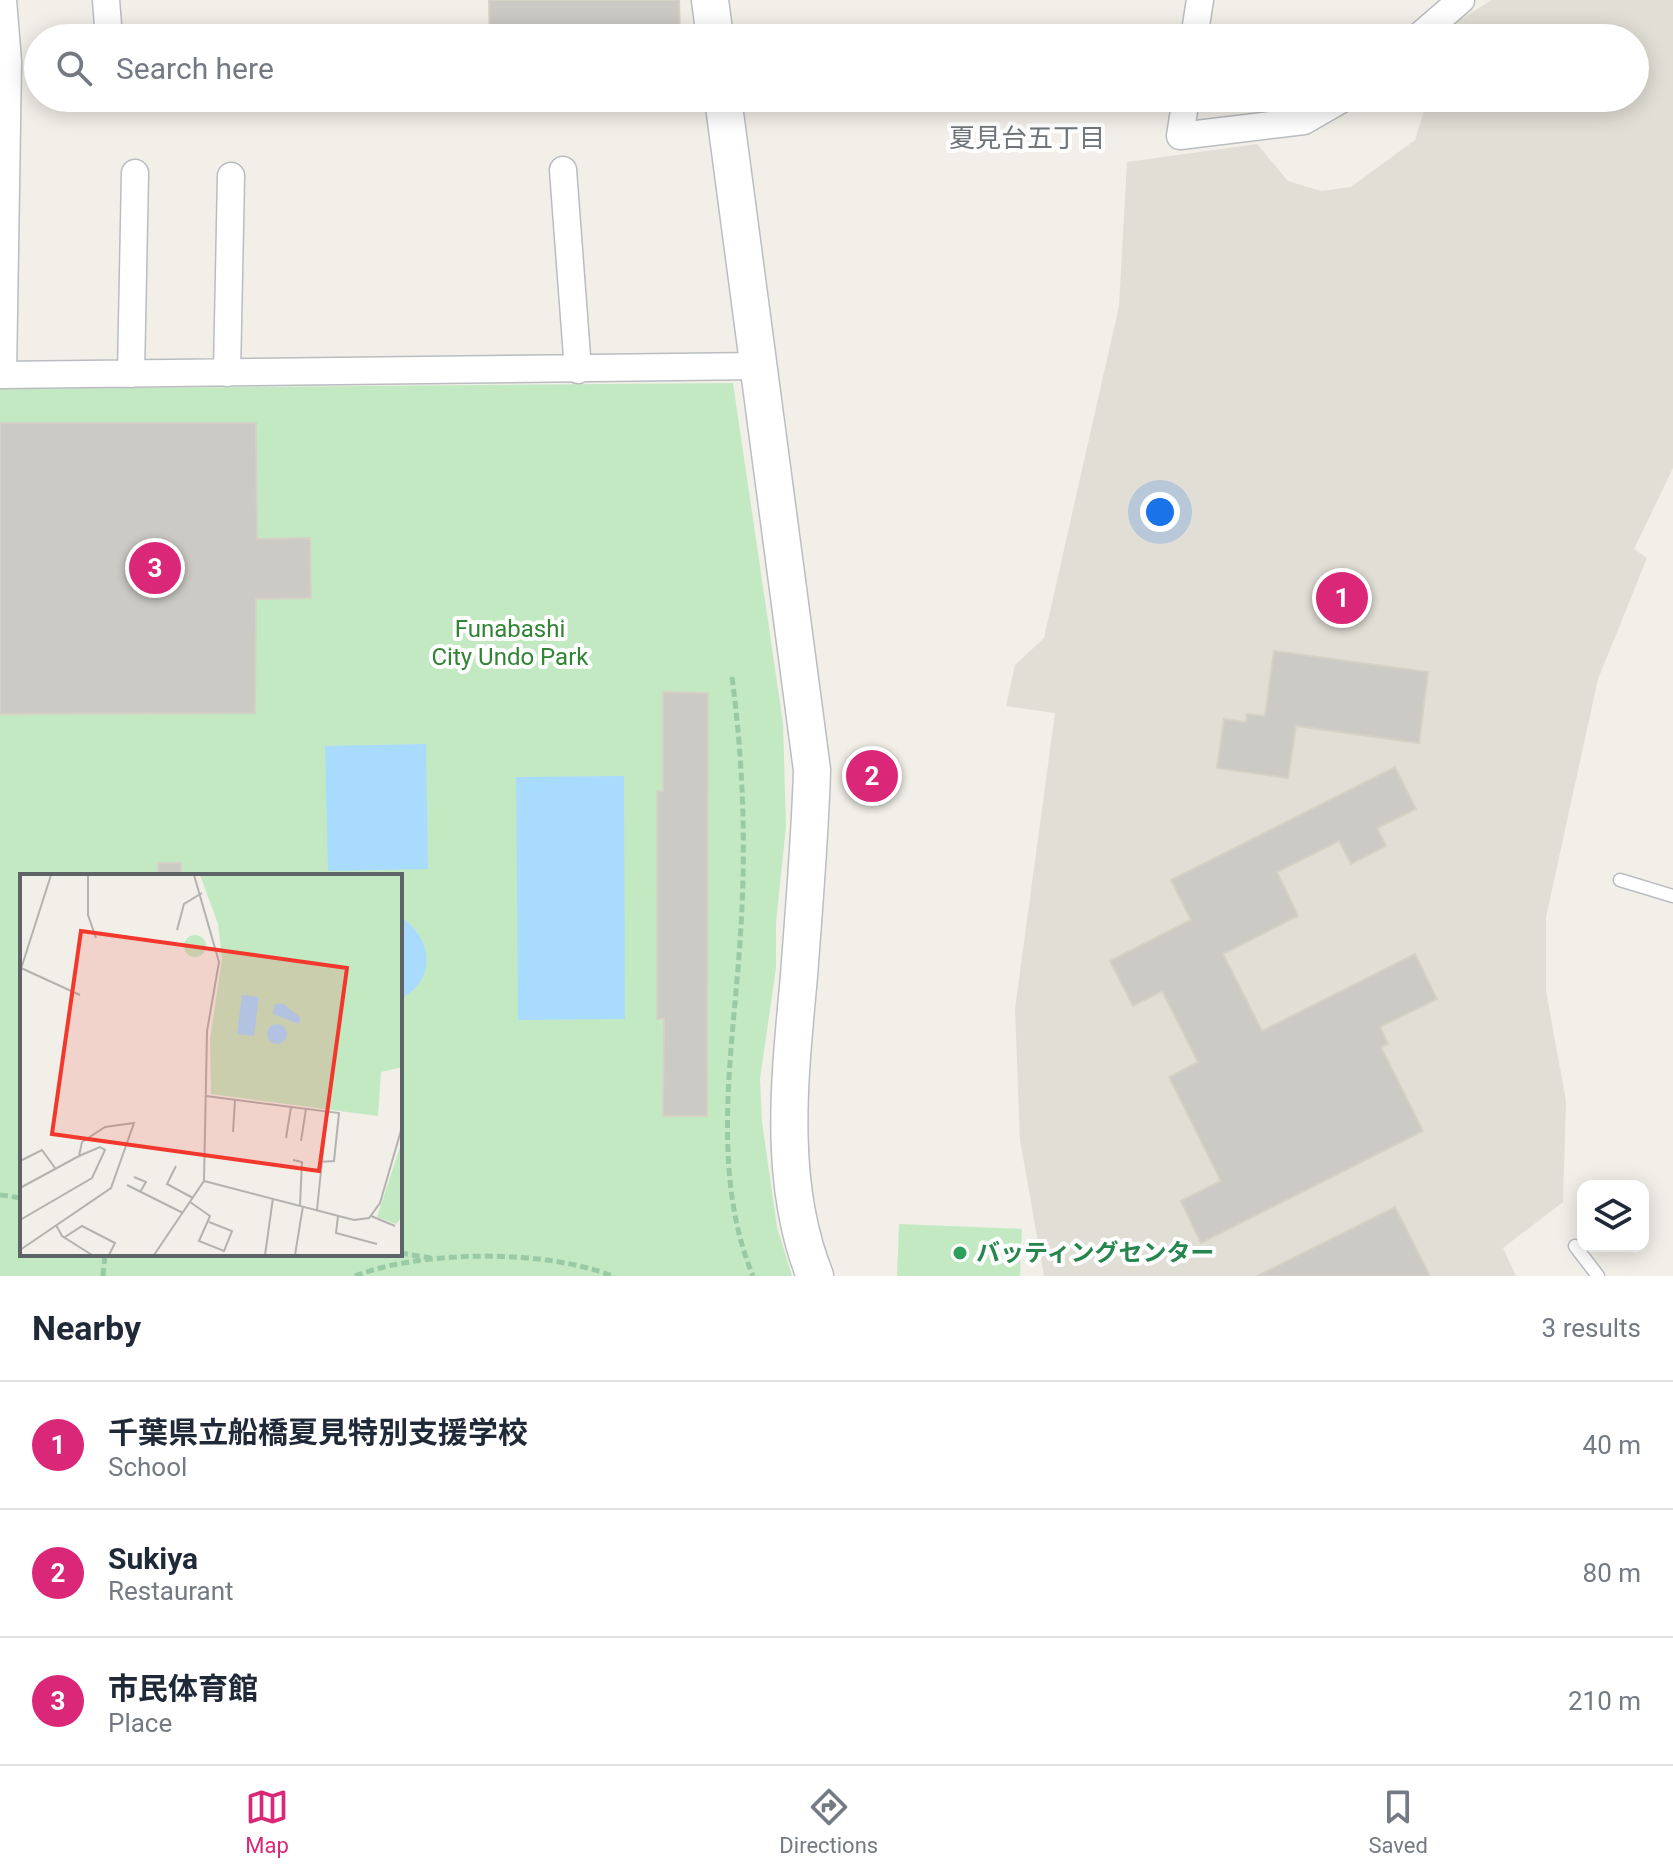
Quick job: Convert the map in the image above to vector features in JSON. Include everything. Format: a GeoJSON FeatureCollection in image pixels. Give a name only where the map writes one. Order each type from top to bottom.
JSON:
{"type":"FeatureCollection","features":[{"type":"Feature","properties":{"kind":"street"},"geometry":{"type":"LineString","coordinates":[[3,0],[1,375],[759,366]]}},
{"type":"Feature","properties":{"kind":"street"},"geometry":{"type":"LineString","coordinates":[[106,0],[108,24]]}},
{"type":"Feature","properties":{"kind":"street"},"geometry":{"type":"LineString","coordinates":[[710,0],[713,24]]}},
{"type":"Feature","properties":{"kind":"street"},"geometry":{"type":"LineString","coordinates":[[1196,24],[1200,0]]}},
{"type":"Feature","properties":{"kind":"street"},"geometry":{"type":"LineString","coordinates":[[1433,24],[1461,0]]}},
{"type":"Feature","properties":{"kind":"street"},"geometry":{"type":"LineString","coordinates":[[725,112],[812,770],[810,843],[790,1079],[789,1149],[796,1205],[815,1276]]}},
{"type":"Feature","properties":{"kind":"street"},"geometry":{"type":"LineString","coordinates":[[1184,112],[1180,136],[1304,121],[1320,112]]}},
{"type":"Feature","properties":{"kind":"street"},"geometry":{"type":"LineString","coordinates":[[563,170],[578,370]]}},
{"type":"Feature","properties":{"kind":"street"},"geometry":{"type":"LineString","coordinates":[[131,374],[135,173]]}},
{"type":"Feature","properties":{"kind":"street"},"geometry":{"type":"LineString","coordinates":[[227,373],[231,176]]}},
{"type":"Feature","properties":{"kind":"lane"},"geometry":{"type":"LineString","coordinates":[[1620,880],[1673,896]]}},
{"type":"Feature","properties":{"kind":"lane"},"geometry":{"type":"LineString","coordinates":[[1575,1246],[1598,1276]]}},
{"type":"Feature","properties":{"kind":"path"},"geometry":{"type":"LineString","coordinates":[[732,677],[742,773],[744,863],[731,1082],[731,1189],[753,1276]]}},
{"type":"Feature","properties":{"kind":"path"},"geometry":{"type":"LineString","coordinates":[[0,1195],[20,1198]]}},
{"type":"Feature","properties":{"kind":"path"},"geometry":{"type":"LineString","coordinates":[[402,1253],[436,1258],[542,1259],[612,1276]]}},
{"type":"Feature","properties":{"kind":"path"},"geometry":{"type":"LineString","coordinates":[[103,1276],[105,1256]]}},
{"type":"Feature","properties":{"kind":"path"},"geometry":{"type":"LineString","coordinates":[[355,1276],[436,1258]]}},
{"type":"Feature","properties":{"kind":"shaded area"},"geometry":{"type":"Polygon","coordinates":[[[1492,0],[1673,0],[1673,468],[1634,549],[1647,558],[1598,679],[1546,917],[1546,991],[1566,1101],[1563,1202],[1503,1248],[1516,1276],[1044,1276],[1020,1140],[1015,1009],[1055,713],[1006,706],[1015,665],[1044,638],[1119,306],[1127,162],[1257,144],[1288,181],[1321,191],[1351,187],[1415,140],[1424,112],[1649,112],[1649,24],[1453,24],[1492,0]]]}},
{"type":"Feature","properties":{"kind":"green space","name":"Funabashi City Undo Park"},"geometry":{"type":"Polygon","coordinates":[[[733,383],[783,723],[786,826],[776,923],[776,968],[760,1079],[762,1122],[777,1227],[792,1276],[0,1276],[0,389],[733,383]]]}},
{"type":"Feature","properties":{"kind":"green space","name":"バッティングセンター"},"geometry":{"type":"Polygon","coordinates":[[[899,1224],[1022,1229],[1020,1276],[897,1276],[899,1224]]]}},
{"type":"Feature","properties":{"kind":"water"},"geometry":{"type":"Polygon","coordinates":[[[426,744],[428,869],[328,871],[325,746],[426,744]]]}},
{"type":"Feature","properties":{"kind":"water"},"geometry":{"type":"Polygon","coordinates":[[[624,776],[625,1019],[518,1020],[516,777],[624,776]]]}},
{"type":"Feature","properties":{"kind":"water"},"geometry":{"type":"Polygon","coordinates":[[[402,918],[419,936],[427,958],[421,981],[402,998],[402,918]]]}},
{"type":"Feature","properties":{"kind":"building"},"geometry":{"type":"Polygon","coordinates":[[[489,0],[679,0],[680,24],[490,24],[489,0]]]}},
{"type":"Feature","properties":{"kind":"building"},"geometry":{"type":"Polygon","coordinates":[[[0,423],[256,423],[257,539],[310,538],[311,598],[256,599],[255,713],[0,714],[0,423]]]}},
{"type":"Feature","properties":{"kind":"building"},"geometry":{"type":"Polygon","coordinates":[[[1274,651],[1428,672],[1419,743],[1296,726],[1288,778],[1217,768],[1224,719],[1246,722],[1247,714],[1265,716],[1274,651]]]}},
{"type":"Feature","properties":{"kind":"building"},"geometry":{"type":"Polygon","coordinates":[[[663,692],[708,693],[707,1116],[663,1116],[664,1019],[657,1019],[657,791],[663,791],[663,692]]]}},
{"type":"Feature","properties":{"kind":"building"},"geometry":{"type":"Polygon","coordinates":[[[1395,767],[1416,809],[1377,828],[1386,846],[1351,864],[1339,841],[1277,872],[1298,916],[1223,954],[1262,1031],[1415,954],[1437,999],[1380,1027],[1388,1044],[1381,1047],[1423,1131],[1201,1243],[1181,1201],[1221,1181],[1169,1077],[1198,1062],[1162,991],[1133,1006],[1110,961],[1191,920],[1171,880],[1395,767]]]}},
{"type":"Feature","properties":{"kind":"building"},"geometry":{"type":"Polygon","coordinates":[[[158,863],[181,863],[181,874],[158,874],[158,863]]]}},
{"type":"Feature","properties":{"kind":"building"},"geometry":{"type":"Polygon","coordinates":[[[1395,1207],[1430,1276],[1257,1276],[1395,1207]]]}},
{"type":"Feature","properties":{"kind":"place","name":"市民体育館"},"geometry":{"type":"Point","coordinates":[155,568]}},
{"type":"Feature","properties":{"kind":"place","name":"千葉県立船橋夏見特別支援学校"},"geometry":{"type":"Point","coordinates":[1342,598]}},
{"type":"Feature","properties":{"kind":"place","name":"Sukiya"},"geometry":{"type":"Point","coordinates":[872,776]}},
{"type":"Feature","properties":{"kind":"place","name":"バッティングセンター"},"geometry":{"type":"Point","coordinates":[960,1253]}},
{"type":"Feature","properties":{"kind":"district","name":"夏見台五丁目"},"geometry":{"type":"Point","coordinates":[1027,138]}}]}
